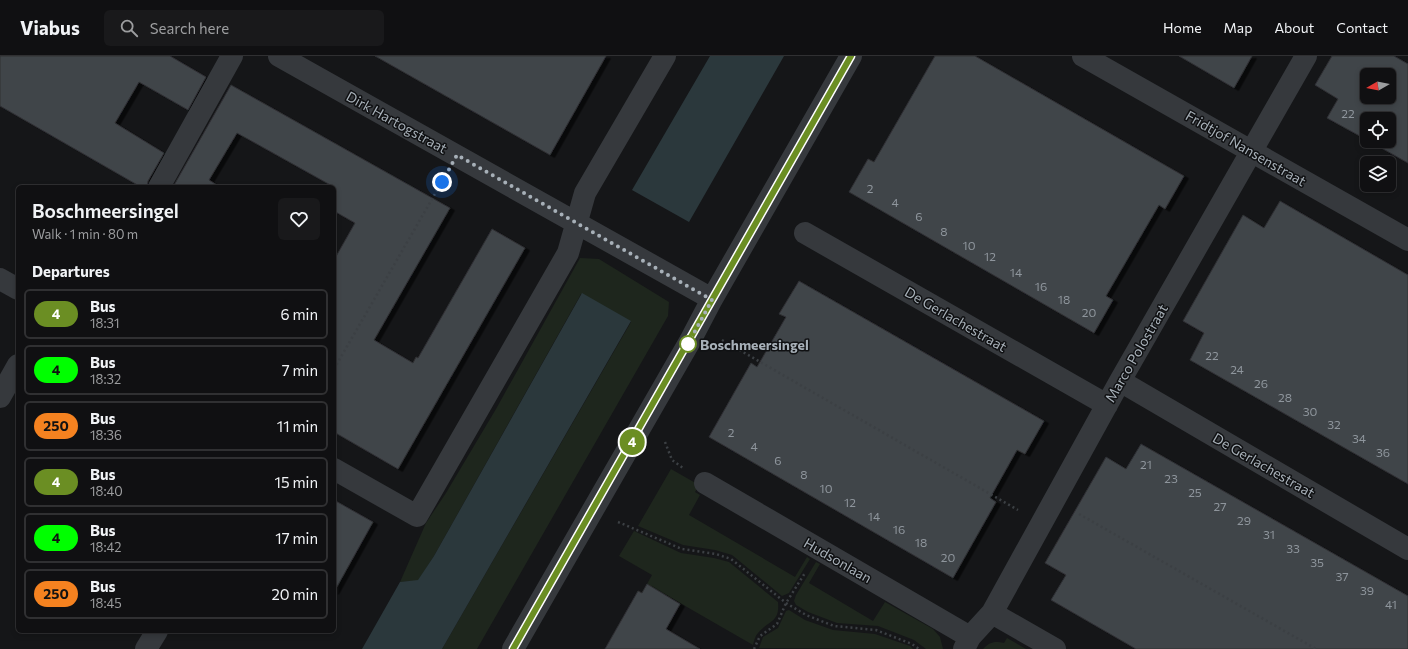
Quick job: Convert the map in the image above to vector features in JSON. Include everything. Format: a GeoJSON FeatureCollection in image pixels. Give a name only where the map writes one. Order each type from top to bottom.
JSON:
{"type":"FeatureCollection","features":[{"type":"Feature","properties":{"kind":"street"},"geometry":{"type":"LineString","coordinates":[[159,185],[232,56]]}},
{"type":"Feature","properties":{"kind":"street","name":"Dirk Hartogstraat"},"geometry":{"type":"LineString","coordinates":[[279,56],[577,223]]}},
{"type":"Feature","properties":{"kind":"street"},"geometry":{"type":"LineString","coordinates":[[336,470],[417,516],[568,253],[585,193],[665,56]]}},
{"type":"Feature","properties":{"kind":"street"},"geometry":{"type":"LineString","coordinates":[[513,649],[645,420],[851,56]]}},
{"type":"Feature","properties":{"kind":"street","name":"Fridtjof Nansenstraat"},"geometry":{"type":"LineString","coordinates":[[1083,56],[1408,240]]}},
{"type":"Feature","properties":{"kind":"street","name":"Marco Polostraat"},"geometry":{"type":"LineString","coordinates":[[967,643],[992,612],[1120,381],[1306,56]]}},
{"type":"Feature","properties":{"kind":"street"},"geometry":{"type":"LineString","coordinates":[[577,223],[712,300]]}},
{"type":"Feature","properties":{"kind":"street","name":"De Gerlachestraat"},"geometry":{"type":"LineString","coordinates":[[806,233],[1107,405]]}},
{"type":"Feature","properties":{"kind":"street"},"geometry":{"type":"LineString","coordinates":[[0,279],[16,288]]}},
{"type":"Feature","properties":{"kind":"street"},"geometry":{"type":"LineString","coordinates":[[0,397],[16,369]]}},
{"type":"Feature","properties":{"kind":"street","name":"De Gerlachestraat"},"geometry":{"type":"LineString","coordinates":[[1120,381],[1408,549]]}},
{"type":"Feature","properties":{"kind":"street","name":"Hudsonlaan"},"geometry":{"type":"LineString","coordinates":[[705,483],[820,550],[967,643]]}},
{"type":"Feature","properties":{"kind":"street"},"geometry":{"type":"LineString","coordinates":[[992,612],[1055,649]]}},
{"type":"Feature","properties":{"kind":"street"},"geometry":{"type":"LineString","coordinates":[[146,649],[156,633]]}},
{"type":"Feature","properties":{"kind":"path"},"geometry":{"type":"LineString","coordinates":[[336,365],[457,155]]}},
{"type":"Feature","properties":{"kind":"path"},"geometry":{"type":"LineString","coordinates":[[697,326],[1041,523]]}},
{"type":"Feature","properties":{"kind":"path"},"geometry":{"type":"LineString","coordinates":[[645,420],[661,430],[672,460],[705,483]]}},
{"type":"Feature","properties":{"kind":"path"},"geometry":{"type":"LineString","coordinates":[[1054,500],[1316,649]]}},
{"type":"Feature","properties":{"kind":"path"},"geometry":{"type":"LineString","coordinates":[[592,511],[682,549],[716,554],[731,559],[786,603],[806,615],[834,626],[876,630],[912,644],[919,649]]}},
{"type":"Feature","properties":{"kind":"path"},"geometry":{"type":"LineString","coordinates":[[755,648],[760,636],[777,624],[786,603],[820,550]]}},
{"type":"Feature","properties":{"kind":"shaded area"},"geometry":{"type":"Polygon","coordinates":[[[710,56],[784,56],[689,222],[632,190],[710,56]]]}},
{"type":"Feature","properties":{"kind":"shaded area"},"geometry":{"type":"Polygon","coordinates":[[[580,258],[599,259],[669,302],[668,316],[477,649],[442,649],[631,322],[581,294],[434,556],[418,581],[400,582],[426,523],[446,493],[496,409],[580,258]]]}},
{"type":"Feature","properties":{"kind":"shaded area"},"geometry":{"type":"Polygon","coordinates":[[[582,293],[631,321],[442,649],[362,649],[400,582],[418,580],[434,556],[582,293]]]}},
{"type":"Feature","properties":{"kind":"shaded area"},"geometry":{"type":"Polygon","coordinates":[[[671,469],[699,485],[695,492],[700,495],[689,515],[795,577],[807,557],[810,559],[789,593],[782,596],[732,555],[715,550],[683,545],[638,526],[671,469]]]}},
{"type":"Feature","properties":{"kind":"shaded area"},"geometry":{"type":"Polygon","coordinates":[[[634,531],[681,553],[729,562],[778,602],[778,609],[775,618],[757,634],[753,645],[647,584],[652,575],[619,556],[634,531]]]}},
{"type":"Feature","properties":{"kind":"shaded area"},"geometry":{"type":"Polygon","coordinates":[[[816,562],[820,564],[809,583],[873,621],[885,602],[933,629],[940,637],[943,649],[926,649],[914,640],[878,626],[837,623],[808,612],[796,605],[794,601],[796,595],[816,562]]]}},
{"type":"Feature","properties":{"kind":"shaded area"},"geometry":{"type":"Polygon","coordinates":[[[789,610],[805,620],[833,630],[875,634],[910,646],[913,649],[759,648],[763,637],[778,628],[786,611],[789,610]]]}},
{"type":"Feature","properties":{"kind":"shaded area"},"geometry":{"type":"Polygon","coordinates":[[[1007,638],[1026,649],[983,649],[992,643],[1004,643],[1007,638]]]}},
{"type":"Feature","properties":{"kind":"building"},"geometry":{"type":"Polygon","coordinates":[[[0,56],[170,56],[206,77],[188,110],[139,82],[115,123],[164,153],[148,181],[147,185],[138,185],[0,106],[0,56]]]}},
{"type":"Feature","properties":{"kind":"building"},"geometry":{"type":"Polygon","coordinates":[[[375,56],[606,56],[550,155],[375,56]]]}},
{"type":"Feature","properties":{"kind":"building"},"geometry":{"type":"Polygon","coordinates":[[[935,56],[975,56],[1184,176],[1165,209],[1159,205],[1106,296],[1113,300],[1094,333],[849,192],[868,159],[874,162],[935,56]]]}},
{"type":"Feature","properties":{"kind":"building"},"geometry":{"type":"Polygon","coordinates":[[[1179,56],[1252,56],[1234,88],[1179,56]]]}},
{"type":"Feature","properties":{"kind":"building"},"geometry":{"type":"Polygon","coordinates":[[[1332,56],[1394,56],[1408,64],[1408,163],[1381,148],[1396,148],[1396,112],[1360,112],[1360,136],[1327,118],[1338,99],[1315,85],[1332,56]]]}},
{"type":"Feature","properties":{"kind":"building"},"geometry":{"type":"Polygon","coordinates":[[[231,85],[450,208],[374,340],[413,363],[416,357],[418,358],[492,229],[525,248],[398,469],[336,433],[336,256],[355,223],[336,212],[336,185],[330,185],[237,133],[209,180],[217,185],[174,185],[231,85]]]}},
{"type":"Feature","properties":{"kind":"building"},"geometry":{"type":"Polygon","coordinates":[[[1280,201],[1408,275],[1408,484],[1190,360],[1204,333],[1183,321],[1243,215],[1264,228],[1280,201]]]}},
{"type":"Feature","properties":{"kind":"building"},"geometry":{"type":"Polygon","coordinates":[[[799,281],[1044,421],[1025,454],[1017,450],[990,498],[996,502],[953,578],[709,437],[751,363],[757,367],[786,317],[779,314],[799,281]]]}},
{"type":"Feature","properties":{"kind":"building"},"geometry":{"type":"Polygon","coordinates":[[[1141,444],[1408,596],[1408,649],[1136,649],[1051,600],[1066,575],[1045,563],[1106,457],[1126,469],[1141,444]]]}},
{"type":"Feature","properties":{"kind":"building"},"geometry":{"type":"Polygon","coordinates":[[[336,501],[373,522],[336,588],[336,501]]]}},
{"type":"Feature","properties":{"kind":"building"},"geometry":{"type":"Polygon","coordinates":[[[647,584],[680,604],[666,629],[700,649],[605,649],[638,591],[642,593],[647,584]]]}},
{"type":"Feature","properties":{"kind":"bus line","name":"4"},"geometry":{"type":"LineString","coordinates":[[513,649],[690,341],[704,313],[851,56]]}},
{"type":"Feature","properties":{"kind":"place","name":"Boschmeersingel"},"geometry":{"type":"Point","coordinates":[688,344]}},
{"type":"Feature","properties":{"kind":"route"},"geometry":{"type":"LineString","coordinates":[[442,182],[457,155],[712,300],[688,344]]}}]}
